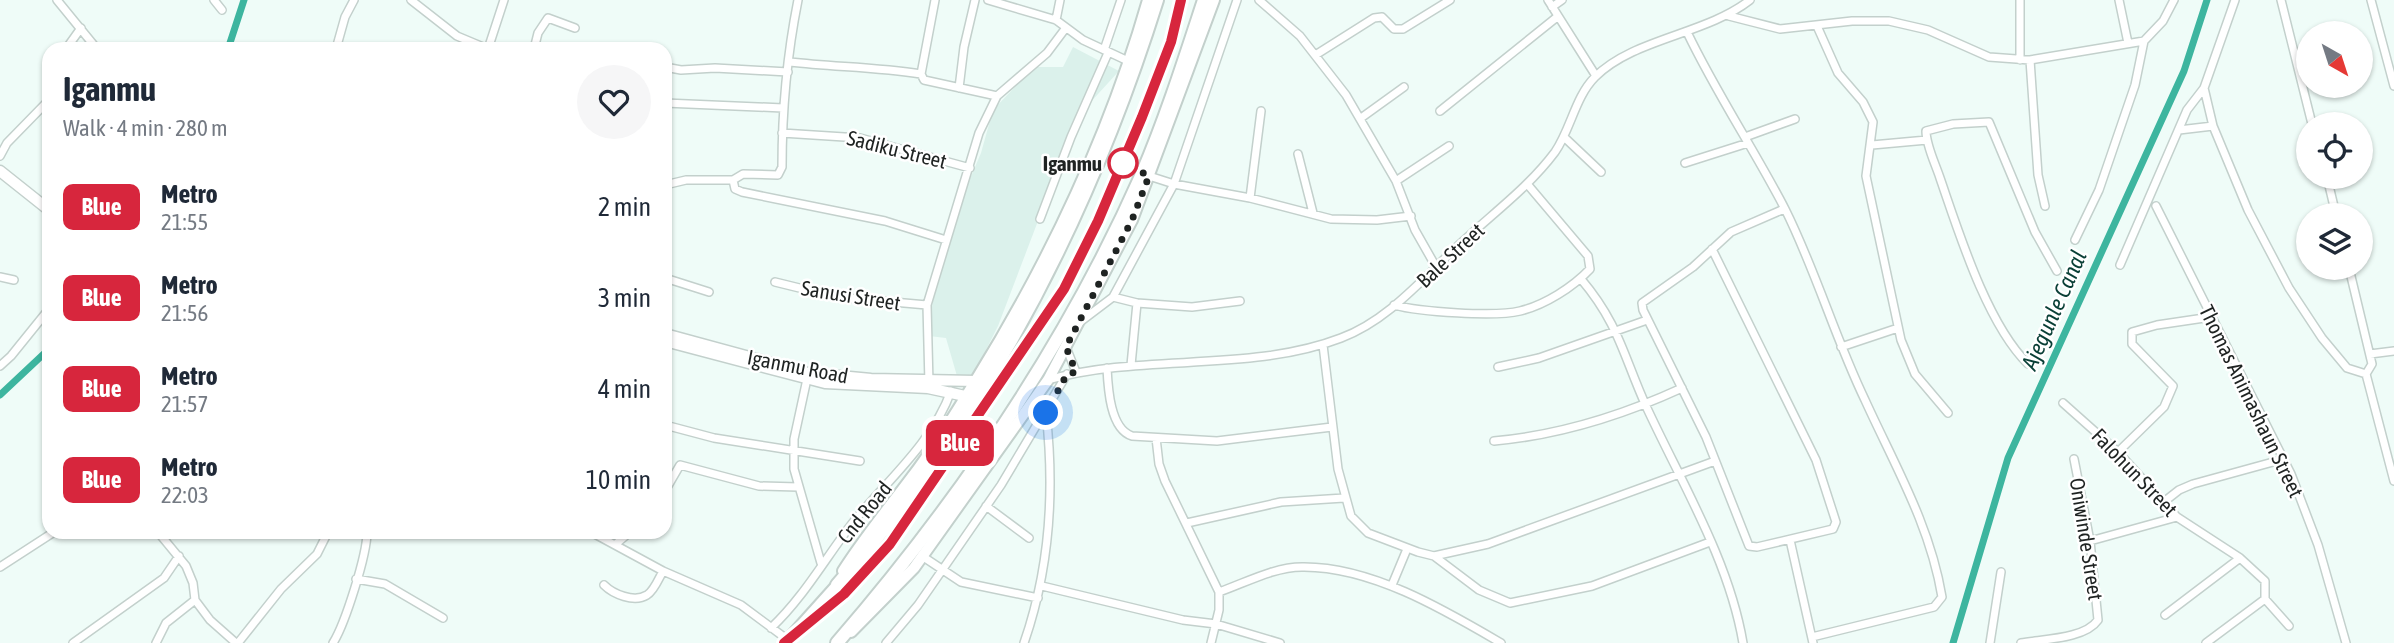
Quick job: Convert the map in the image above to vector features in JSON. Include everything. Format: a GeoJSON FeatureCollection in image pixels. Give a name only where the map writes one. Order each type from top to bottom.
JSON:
{"type":"FeatureCollection","features":[{"type":"Feature","properties":{"kind":"highway"},"geometry":{"type":"LineString","coordinates":[[837,585],[919,482],[980,398],[1031,309],[1081,208],[1135,69],[1157,0]]}},
{"type":"Feature","properties":{"kind":"highway"},"geometry":{"type":"LineString","coordinates":[[837,643],[913,552],[1011,411],[1067,320],[1110,241],[1143,172],[1204,0]]}},
{"type":"Feature","properties":{"kind":"main road"},"geometry":{"type":"LineString","coordinates":[[786,641],[837,585],[866,534],[913,476],[976,380],[1028,292],[1094,152],[1148,0]]}},
{"type":"Feature","properties":{"kind":"main road"},"geometry":{"type":"LineString","coordinates":[[837,643],[864,621],[922,556],[1048,380],[1132,220],[1214,0]]}},
{"type":"Feature","properties":{"kind":"main road"},"geometry":{"type":"LineString","coordinates":[[0,174],[42,207]]}},
{"type":"Feature","properties":{"kind":"main road","name":"Iganmu Road"},"geometry":{"type":"LineString","coordinates":[[672,336],[808,373],[929,383],[965,396]]}},
{"type":"Feature","properties":{"kind":"main road","name":"Iganmu Road"},"geometry":{"type":"LineString","coordinates":[[672,343],[807,379],[871,387],[976,380]]}},
{"type":"Feature","properties":{"kind":"street"},"geometry":{"type":"LineString","coordinates":[[57,0],[91,42]]}},
{"type":"Feature","properties":{"kind":"street"},"geometry":{"type":"LineString","coordinates":[[214,0],[222,10]]}},
{"type":"Feature","properties":{"kind":"street"},"geometry":{"type":"LineString","coordinates":[[338,42],[345,17],[354,0]]}},
{"type":"Feature","properties":{"kind":"street"},"geometry":{"type":"LineString","coordinates":[[411,0],[457,36],[471,42]]}},
{"type":"Feature","properties":{"kind":"street"},"geometry":{"type":"LineString","coordinates":[[490,42],[504,0]]}},
{"type":"Feature","properties":{"kind":"street"},"geometry":{"type":"LineString","coordinates":[[672,183],[686,180],[733,180],[743,174],[778,175],[782,167],[783,108],[798,0]]}},
{"type":"Feature","properties":{"kind":"street"},"geometry":{"type":"LineString","coordinates":[[935,0],[921,74],[924,80],[997,96]]}},
{"type":"Feature","properties":{"kind":"street"},"geometry":{"type":"LineString","coordinates":[[959,88],[964,47],[975,0]]}},
{"type":"Feature","properties":{"kind":"street"},"geometry":{"type":"LineString","coordinates":[[988,0],[1056,20],[1065,29],[1128,61]]}},
{"type":"Feature","properties":{"kind":"street"},"geometry":{"type":"LineString","coordinates":[[1056,20],[1060,0]]}},
{"type":"Feature","properties":{"kind":"street"},"geometry":{"type":"LineString","coordinates":[[1040,219],[1106,51],[1121,0]]}},
{"type":"Feature","properties":{"kind":"street"},"geometry":{"type":"LineString","coordinates":[[1079,323],[1113,298],[1174,184],[1237,0]]}},
{"type":"Feature","properties":{"kind":"street"},"geometry":{"type":"LineString","coordinates":[[1317,54],[1374,18],[1382,17],[1394,29],[1403,29],[1450,0]]}},
{"type":"Feature","properties":{"kind":"street"},"geometry":{"type":"LineString","coordinates":[[1562,0],[1550,3],[1596,76]]}},
{"type":"Feature","properties":{"kind":"street","name":"Bale Street"},"geometry":{"type":"LineString","coordinates":[[1048,380],[1076,372],[1107,368],[1230,359],[1323,345],[1364,329],[1528,186],[1564,137],[1588,85],[1596,76],[1625,57],[1728,16],[1750,0]]}},
{"type":"Feature","properties":{"kind":"street"},"geometry":{"type":"LineString","coordinates":[[2020,0],[2020,60]]}},
{"type":"Feature","properties":{"kind":"street"},"geometry":{"type":"LineString","coordinates":[[2119,0],[2129,43]]}},
{"type":"Feature","properties":{"kind":"street"},"geometry":{"type":"LineString","coordinates":[[2075,240],[2099,190],[2135,85],[2144,40],[2163,21],[2174,0]]}},
{"type":"Feature","properties":{"kind":"street"},"geometry":{"type":"LineString","coordinates":[[2120,265],[2191,103],[2204,88],[2235,0]]}},
{"type":"Feature","properties":{"kind":"street"},"geometry":{"type":"LineString","coordinates":[[2281,0],[2309,112]]}},
{"type":"Feature","properties":{"kind":"street"},"geometry":{"type":"LineString","coordinates":[[2371,0],[2394,86]]}},
{"type":"Feature","properties":{"kind":"street"},"geometry":{"type":"LineString","coordinates":[[1261,1],[1317,54],[1361,118],[1368,136],[1396,181],[1423,248],[1436,267]]}},
{"type":"Feature","properties":{"kind":"street"},"geometry":{"type":"LineString","coordinates":[[1728,16],[1780,29],[1852,21],[1889,22],[1928,30],[1989,57],[2020,60],[2144,40]]}},
{"type":"Feature","properties":{"kind":"street"},"geometry":{"type":"LineString","coordinates":[[1440,111],[1557,17]]}},
{"type":"Feature","properties":{"kind":"street"},"geometry":{"type":"LineString","coordinates":[[536,42],[538,33],[548,19],[575,27]]}},
{"type":"Feature","properties":{"kind":"street"},"geometry":{"type":"LineString","coordinates":[[1817,26],[1838,73],[1870,113],[1874,134],[1866,176],[1898,328],[1915,374],[1948,412]]}},
{"type":"Feature","properties":{"kind":"street"},"geometry":{"type":"LineString","coordinates":[[71,42],[81,29]]}},
{"type":"Feature","properties":{"kind":"street"},"geometry":{"type":"LineString","coordinates":[[929,383],[927,306],[979,133],[997,96],[1047,53],[1065,29]]}},
{"type":"Feature","properties":{"kind":"street"},"geometry":{"type":"LineString","coordinates":[[1687,32],[1713,86],[1747,140],[1784,209],[1817,282],[1841,347],[1912,496],[1931,545],[1941,597],[1939,604],[1926,610],[1813,640],[1790,540]]}},
{"type":"Feature","properties":{"kind":"street"},"geometry":{"type":"LineString","coordinates":[[2029,60],[2038,175],[2045,206]]}},
{"type":"Feature","properties":{"kind":"street"},"geometry":{"type":"LineString","coordinates":[[790,62],[831,67],[875,67],[921,74]]}},
{"type":"Feature","properties":{"kind":"street"},"geometry":{"type":"LineString","coordinates":[[672,68],[788,72]]}},
{"type":"Feature","properties":{"kind":"street"},"geometry":{"type":"LineString","coordinates":[[1361,118],[1404,87]]}},
{"type":"Feature","properties":{"kind":"street"},"geometry":{"type":"LineString","coordinates":[[2204,88],[2213,125],[2248,210],[2294,295],[2322,338],[2347,368],[2366,374]]}},
{"type":"Feature","properties":{"kind":"street"},"geometry":{"type":"LineString","coordinates":[[672,103],[783,108]]}},
{"type":"Feature","properties":{"kind":"street"},"geometry":{"type":"LineString","coordinates":[[0,156],[8,142],[42,107]]}},
{"type":"Feature","properties":{"kind":"street"},"geometry":{"type":"LineString","coordinates":[[1250,198],[1261,111]]}},
{"type":"Feature","properties":{"kind":"street"},"geometry":{"type":"LineString","coordinates":[[1685,163],[1795,119]]}},
{"type":"Feature","properties":{"kind":"street"},"geometry":{"type":"LineString","coordinates":[[2028,364],[2014,351],[1984,293],[1927,140],[1925,133],[1928,130],[1953,124],[1989,122],[2035,232],[2057,271]]}},
{"type":"Feature","properties":{"kind":"street"},"geometry":{"type":"LineString","coordinates":[[2179,130],[2213,125]]}},
{"type":"Feature","properties":{"kind":"street","name":"Sadiku Street"},"geometry":{"type":"LineString","coordinates":[[782,133],[860,138],[970,168]]}},
{"type":"Feature","properties":{"kind":"street"},"geometry":{"type":"LineString","coordinates":[[1564,137],[1601,172]]}},
{"type":"Feature","properties":{"kind":"street"},"geometry":{"type":"LineString","coordinates":[[1872,145],[1927,140]]}},
{"type":"Feature","properties":{"kind":"street"},"geometry":{"type":"LineString","coordinates":[[1396,181],[1448,146]]}},
{"type":"Feature","properties":{"kind":"street"},"geometry":{"type":"LineString","coordinates":[[1298,154],[1313,213]]}},
{"type":"Feature","properties":{"kind":"street"},"geometry":{"type":"LineString","coordinates":[[1149,176],[1174,184],[1250,198],[1347,221],[1410,216]]}},
{"type":"Feature","properties":{"kind":"street"},"geometry":{"type":"LineString","coordinates":[[733,180],[734,189],[743,192],[885,221],[946,240]]}},
{"type":"Feature","properties":{"kind":"street"},"geometry":{"type":"LineString","coordinates":[[1394,305],[1416,311],[1517,312],[1538,305],[1581,279],[1590,268],[1588,256],[1528,186]]}},
{"type":"Feature","properties":{"kind":"street","name":"Thomas Animashaun Street"},"geometry":{"type":"LineString","coordinates":[[2156,206],[2284,460],[2318,545],[2346,643]]}},
{"type":"Feature","properties":{"kind":"street"},"geometry":{"type":"LineString","coordinates":[[1712,249],[1816,460],[1836,522],[1833,529],[1790,540],[1749,546],[1715,461],[1647,320],[1642,303],[1673,283],[1712,249],[1742,225],[1784,209]]}},
{"type":"Feature","properties":{"kind":"street"},"geometry":{"type":"LineString","coordinates":[[0,277],[14,280]]}},
{"type":"Feature","properties":{"kind":"street"},"geometry":{"type":"LineString","coordinates":[[1581,279],[1618,331],[1646,405],[1727,578],[1743,643]]}},
{"type":"Feature","properties":{"kind":"street"},"geometry":{"type":"LineString","coordinates":[[672,280],[709,292]]}},
{"type":"Feature","properties":{"kind":"street"},"geometry":{"type":"LineString","coordinates":[[2352,280],[2372,364],[2366,374],[2394,481]]}},
{"type":"Feature","properties":{"kind":"street","name":"Sanusi Street"},"geometry":{"type":"LineString","coordinates":[[775,282],[836,297],[927,306]]}},
{"type":"Feature","properties":{"kind":"street"},"geometry":{"type":"LineString","coordinates":[[1113,298],[1137,303],[1192,306],[1240,301]]}},
{"type":"Feature","properties":{"kind":"street"},"geometry":{"type":"LineString","coordinates":[[1131,365],[1137,303]]}},
{"type":"Feature","properties":{"kind":"street"},"geometry":{"type":"LineString","coordinates":[[0,366],[42,317]]}},
{"type":"Feature","properties":{"kind":"street"},"geometry":{"type":"LineString","coordinates":[[2118,452],[2164,407],[2173,386],[2132,344],[2130,335],[2137,329],[2211,317]]}},
{"type":"Feature","properties":{"kind":"street"},"geometry":{"type":"LineString","coordinates":[[1498,367],[1539,358],[1647,320]]}},
{"type":"Feature","properties":{"kind":"street"},"geometry":{"type":"LineString","coordinates":[[1841,347],[1898,328]]}},
{"type":"Feature","properties":{"kind":"street"},"geometry":{"type":"LineString","coordinates":[[1323,345],[1332,427],[1344,498],[1358,525],[1407,549],[1434,556],[1456,553],[1520,534],[1715,461]]}},
{"type":"Feature","properties":{"kind":"street"},"geometry":{"type":"LineString","coordinates":[[1066,347],[1076,372]]}},
{"type":"Feature","properties":{"kind":"street"},"geometry":{"type":"LineString","coordinates":[[2370,354],[2394,351]]}},
{"type":"Feature","properties":{"kind":"street"},"geometry":{"type":"LineString","coordinates":[[1107,368],[1113,407],[1121,429],[1132,436],[1240,440],[1332,427]]}},
{"type":"Feature","properties":{"kind":"street"},"geometry":{"type":"LineString","coordinates":[[891,641],[986,506],[1046,413],[1067,374]]}},
{"type":"Feature","properties":{"kind":"street"},"geometry":{"type":"LineString","coordinates":[[807,379],[798,411],[794,449],[798,487],[805,499],[808,525],[821,563]]}},
{"type":"Feature","properties":{"kind":"street"},"geometry":{"type":"LineString","coordinates":[[1494,441],[1537,437],[1572,429],[1646,405],[1682,388]]}},
{"type":"Feature","properties":{"kind":"street","name":"Cnd Road"},"geometry":{"type":"LineString","coordinates":[[771,628],[805,591],[821,563],[934,425],[951,391]]}},
{"type":"Feature","properties":{"kind":"street","name":"Falohun Street"},"geometry":{"type":"LineString","coordinates":[[2063,403],[2118,452],[2177,517],[2240,558],[2265,581],[2267,596],[2289,626]]}},
{"type":"Feature","properties":{"kind":"street"},"geometry":{"type":"LineString","coordinates":[[1024,643],[1042,586],[1050,517],[1046,413]]}},
{"type":"Feature","properties":{"kind":"street"},"geometry":{"type":"LineString","coordinates":[[672,427],[714,438],[860,461]]}},
{"type":"Feature","properties":{"kind":"street"},"geometry":{"type":"LineString","coordinates":[[1156,438],[1162,473],[1219,592],[1211,643]]}},
{"type":"Feature","properties":{"kind":"street","name":"Oniwinde Street"},"geometry":{"type":"LineString","coordinates":[[2021,643],[2080,632],[2096,623],[2098,614],[2090,541],[2074,460]]}},
{"type":"Feature","properties":{"kind":"street"},"geometry":{"type":"LineString","coordinates":[[2165,501],[2179,490],[2193,484],[2284,460]]}},
{"type":"Feature","properties":{"kind":"street"},"geometry":{"type":"LineString","coordinates":[[672,479],[680,465],[759,486],[798,487]]}},
{"type":"Feature","properties":{"kind":"street"},"geometry":{"type":"LineString","coordinates":[[1187,523],[1281,502],[1344,498]]}},
{"type":"Feature","properties":{"kind":"street"},"geometry":{"type":"LineString","coordinates":[[986,506],[1029,538]]}},
{"type":"Feature","properties":{"kind":"street"},"geometry":{"type":"LineString","coordinates":[[2090,541],[2177,517]]}},
{"type":"Feature","properties":{"kind":"street"},"geometry":{"type":"LineString","coordinates":[[0,567],[43,539]]}},
{"type":"Feature","properties":{"kind":"street"},"geometry":{"type":"LineString","coordinates":[[164,539],[179,556],[193,583],[195,600],[210,620],[237,643],[281,589],[317,554],[323,539]]}},
{"type":"Feature","properties":{"kind":"street"},"geometry":{"type":"LineString","coordinates":[[333,643],[345,620],[365,557],[366,539]]}},
{"type":"Feature","properties":{"kind":"street"},"geometry":{"type":"LineString","coordinates":[[602,539],[617,543],[663,571],[741,606],[786,641]]}},
{"type":"Feature","properties":{"kind":"street"},"geometry":{"type":"LineString","coordinates":[[617,543],[622,539]]}},
{"type":"Feature","properties":{"kind":"street"},"geometry":{"type":"LineString","coordinates":[[1434,556],[1479,590],[1504,601],[1517,603],[1592,586],[1710,542]]}},
{"type":"Feature","properties":{"kind":"street"},"geometry":{"type":"LineString","coordinates":[[1392,585],[1407,549]]}},
{"type":"Feature","properties":{"kind":"street"},"geometry":{"type":"LineString","coordinates":[[73,643],[164,578],[179,556]]}},
{"type":"Feature","properties":{"kind":"street"},"geometry":{"type":"LineString","coordinates":[[922,556],[961,582],[1038,598]]}},
{"type":"Feature","properties":{"kind":"street"},"geometry":{"type":"LineString","coordinates":[[2165,615],[2240,558]]}},
{"type":"Feature","properties":{"kind":"street"},"geometry":{"type":"LineString","coordinates":[[1219,592],[1301,567],[1392,585],[1501,643]]}},
{"type":"Feature","properties":{"kind":"street"},"geometry":{"type":"LineString","coordinates":[[604,585],[617,595],[643,596],[649,594],[663,571]]}},
{"type":"Feature","properties":{"kind":"street"},"geometry":{"type":"LineString","coordinates":[[1990,643],[2001,572]]}},
{"type":"Feature","properties":{"kind":"street"},"geometry":{"type":"LineString","coordinates":[[356,579],[385,584],[443,618]]}},
{"type":"Feature","properties":{"kind":"street"},"geometry":{"type":"LineString","coordinates":[[1042,586],[1183,620],[1216,624],[1280,643]]}},
{"type":"Feature","properties":{"kind":"street"},"geometry":{"type":"LineString","coordinates":[[2206,643],[2267,596]]}},
{"type":"Feature","properties":{"kind":"street"},"geometry":{"type":"LineString","coordinates":[[156,643],[166,624],[195,600]]}},
{"type":"Feature","properties":{"kind":"shaded area"},"geometry":{"type":"Polygon","coordinates":[[[1073,47],[1119,71],[1078,116],[998,326],[974,374],[959,383],[946,338],[929,336],[929,321],[940,267],[963,195],[981,153],[993,110],[1034,67],[1063,67],[1073,47]]]}},
{"type":"Feature","properties":{"kind":"waterway","name":"Ajegunle Canal"},"geometry":{"type":"LineString","coordinates":[[230,42],[244,0]]}},
{"type":"Feature","properties":{"kind":"waterway","name":"Ajegunle Canal"},"geometry":{"type":"LineString","coordinates":[[1953,643],[2008,458],[2184,71],[2207,0]]}},
{"type":"Feature","properties":{"kind":"waterway","name":"Ajegunle Canal"},"geometry":{"type":"LineString","coordinates":[[0,395],[42,356]]}},
{"type":"Feature","properties":{"kind":"railway"},"geometry":{"type":"LineString","coordinates":[[784,643],[844,594],[890,544],[1064,289],[1098,221],[1142,117],[1171,42],[1181,0]]}},
{"type":"Feature","properties":{"kind":"metro line","name":"Blue"},"geometry":{"type":"LineString","coordinates":[[784,643],[844,594],[890,544],[1064,289],[1098,221],[1142,117],[1171,42],[1181,0]]}},
{"type":"Feature","properties":{"kind":"place","name":"Iganmu"},"geometry":{"type":"Point","coordinates":[1123,163]}},
{"type":"Feature","properties":{"kind":"route"},"geometry":{"type":"LineString","coordinates":[[1046,413],[1067,374],[1076,372],[1066,347],[1132,220],[1149,176],[1123,163]]}}]}
